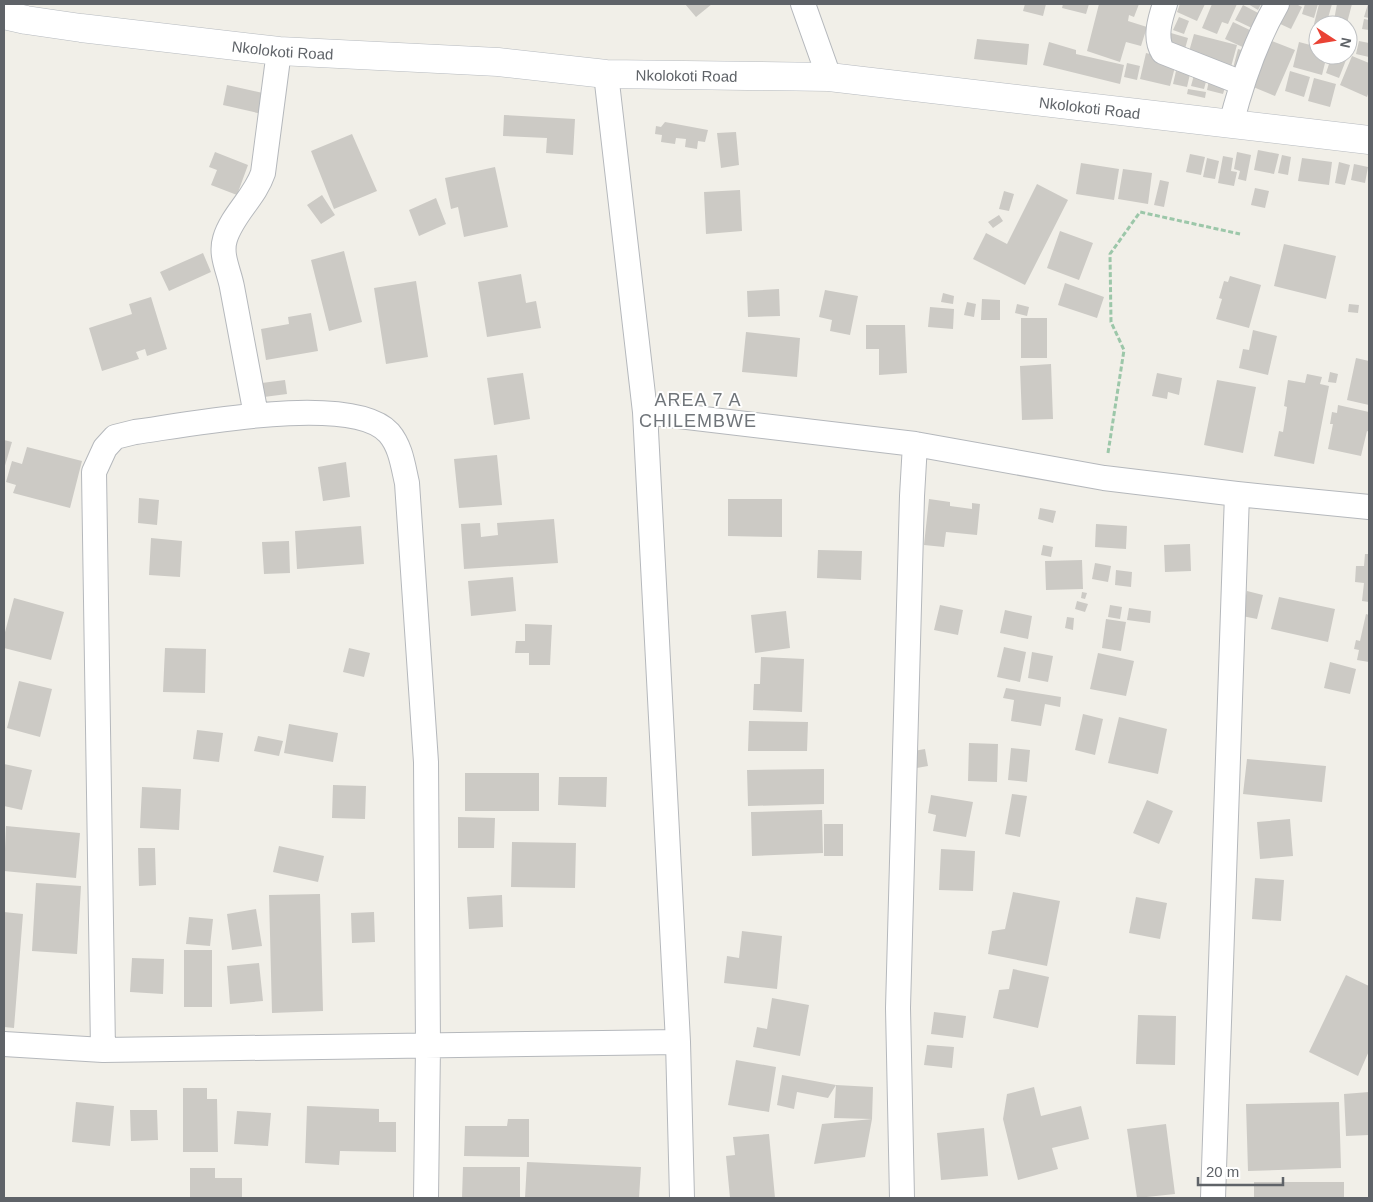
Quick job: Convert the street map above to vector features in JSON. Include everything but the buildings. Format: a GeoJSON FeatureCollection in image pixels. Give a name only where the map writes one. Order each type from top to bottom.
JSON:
{"type":"FeatureCollection","features":[{"type":"Feature","properties":{"kind":"main road","name":"Nkolokoti Road"},"geometry":{"type":"LineString","coordinates":[[4,15],[81,28],[279,51],[498,62],[606,74],[829,77],[1369,140]]}},
{"type":"Feature","properties":{"kind":"street"},"geometry":{"type":"LineString","coordinates":[[803,4],[829,77]]}},
{"type":"Feature","properties":{"kind":"street"},"geometry":{"type":"LineString","coordinates":[[1165,4],[1158,38],[1163,52],[1242,83]]}},
{"type":"Feature","properties":{"kind":"street"},"geometry":{"type":"LineString","coordinates":[[1231,124],[1242,83],[1264,27],[1277,4]]}},
{"type":"Feature","properties":{"kind":"street"},"geometry":{"type":"LineString","coordinates":[[256,415],[224,252],[225,239],[232,224],[264,173],[279,51]]}},
{"type":"Feature","properties":{"kind":"street"},"geometry":{"type":"LineString","coordinates":[[606,74],[645,412],[678,1042],[682,1198]]}},
{"type":"Feature","properties":{"kind":"street"},"geometry":{"type":"LineString","coordinates":[[103,1050],[94,472],[105,448],[115,437],[135,432],[256,415],[330,412],[369,420],[388,432],[398,447],[407,483],[426,762],[428,1046],[426,1198]]}},
{"type":"Feature","properties":{"kind":"street"},"geometry":{"type":"LineString","coordinates":[[645,412],[915,444],[1104,478],[1369,507]]}},
{"type":"Feature","properties":{"kind":"street"},"geometry":{"type":"LineString","coordinates":[[902,1198],[898,1008],[915,444]]}},
{"type":"Feature","properties":{"kind":"street"},"geometry":{"type":"LineString","coordinates":[[1212,1198],[1237,494]]}},
{"type":"Feature","properties":{"kind":"street"},"geometry":{"type":"LineString","coordinates":[[4,1044],[103,1050],[678,1042]]}},
{"type":"Feature","properties":{"kind":"path"},"geometry":{"type":"LineString","coordinates":[[1104,478],[1124,350],[1111,322],[1110,254],[1140,212],[1240,234]]}},
{"type":"Feature","properties":{"kind":"district","name":"AREA 7 A CHILEMBWE"},"geometry":{"type":"Point","coordinates":[698,410]}}]}
